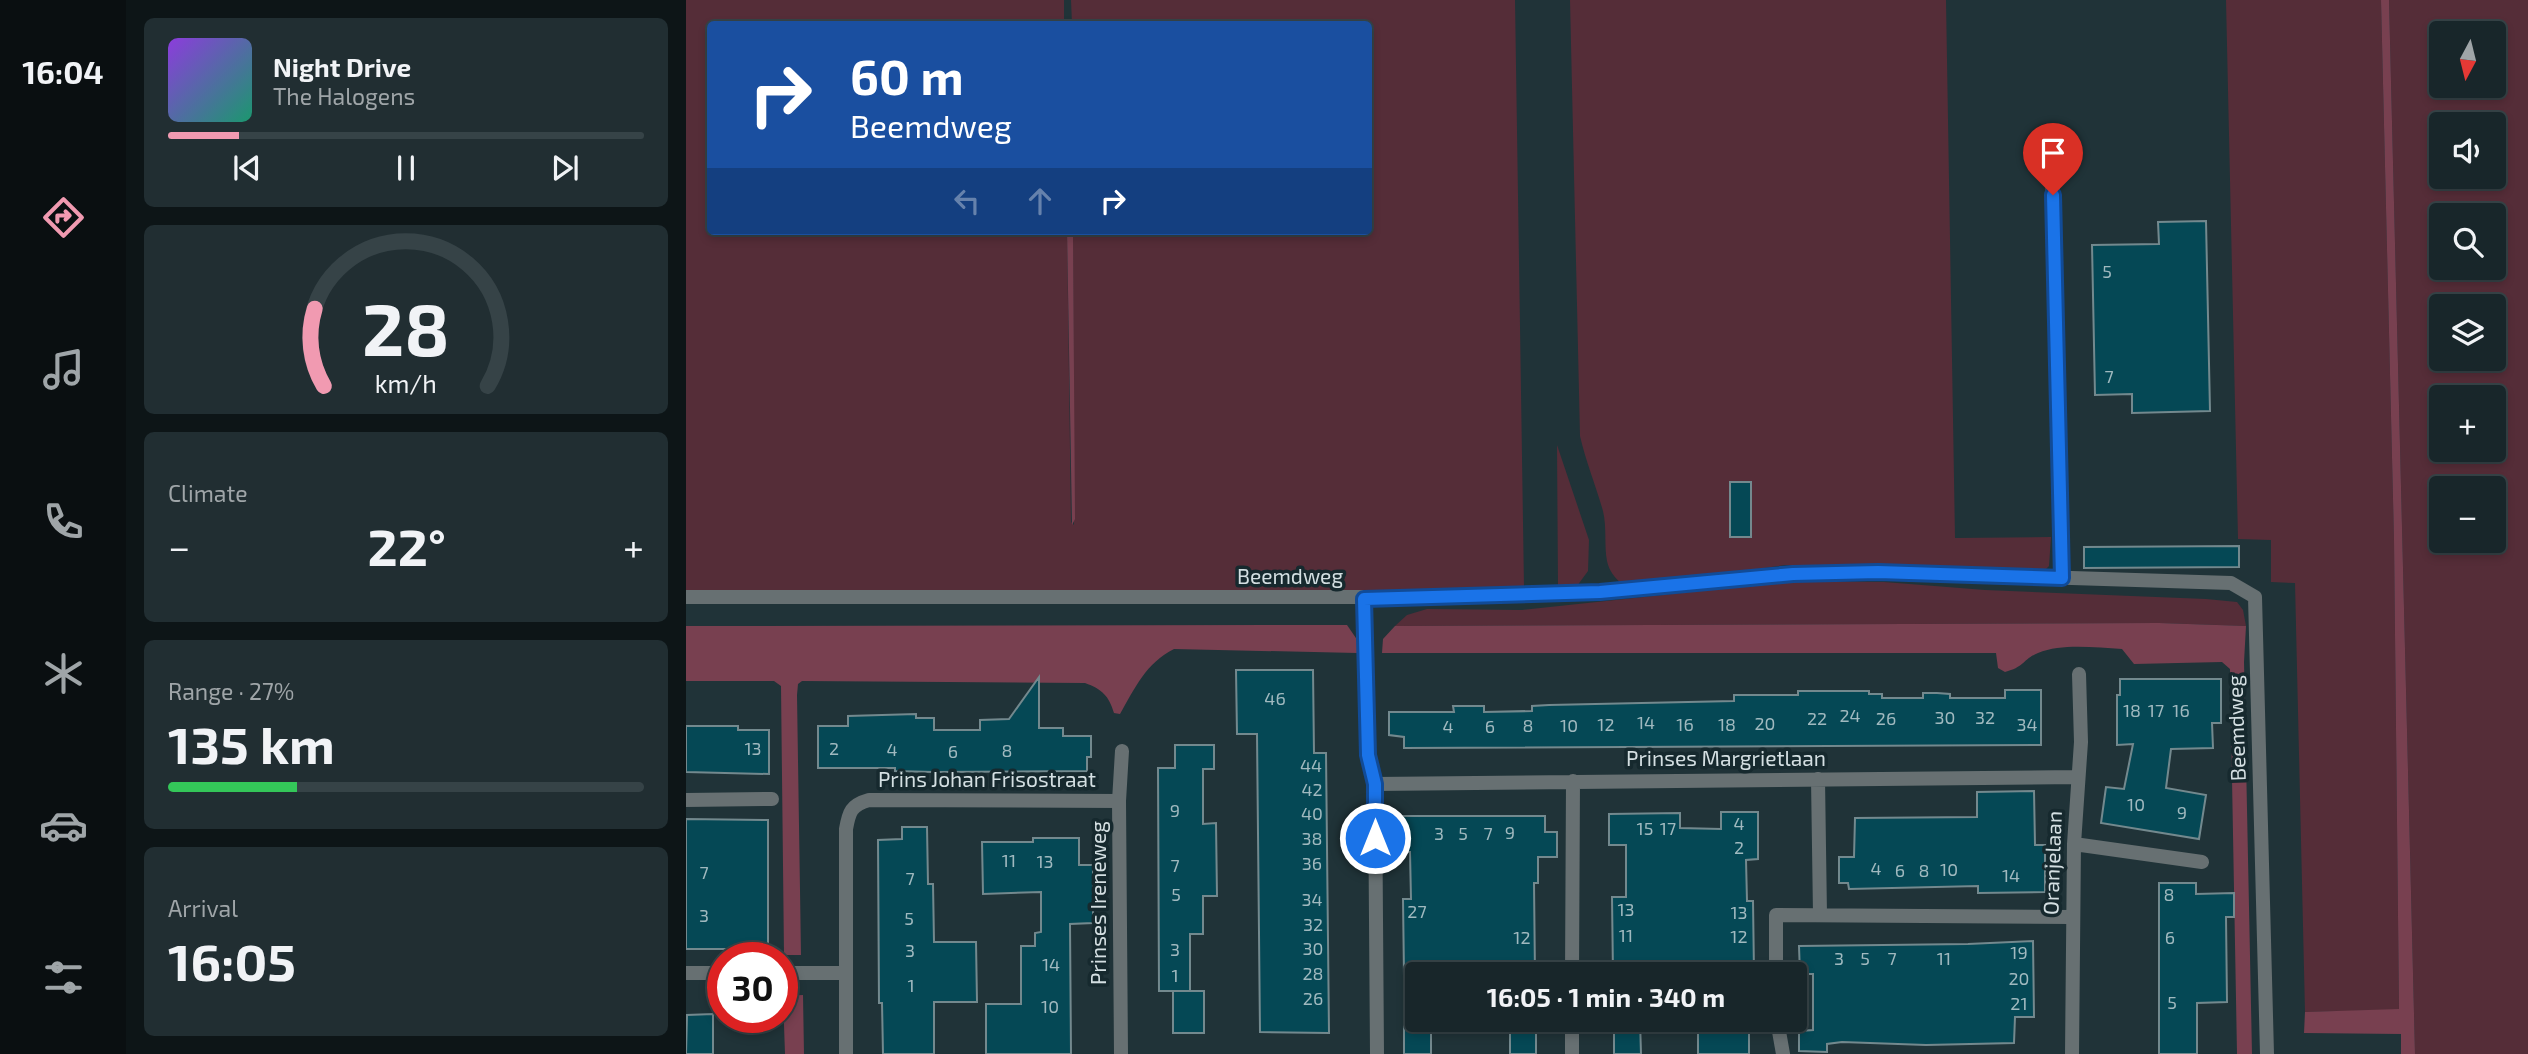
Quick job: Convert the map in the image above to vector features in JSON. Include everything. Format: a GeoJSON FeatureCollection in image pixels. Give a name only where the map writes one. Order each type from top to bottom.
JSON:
{"type":"FeatureCollection","features":[{"type":"Feature","properties":{"kind":"street"},"geometry":{"type":"LineString","coordinates":[[2052,168],[2062,578]]}},
{"type":"Feature","properties":{"kind":"street","name":"Beemdweg"},"geometry":{"type":"LineString","coordinates":[[686,597],[1364,599],[1600,592],[1793,574],[1878,572],[2231,583],[2255,597],[2267,1054]]}},
{"type":"Feature","properties":{"kind":"street"},"geometry":{"type":"LineString","coordinates":[[1364,599],[1368,755],[1375,784],[1377,1054]]}},
{"type":"Feature","properties":{"kind":"street","name":"Oranjelaan"},"geometry":{"type":"LineString","coordinates":[[2072,1054],[2071,917],[2081,743],[2079,674]]}},
{"type":"Feature","properties":{"kind":"street","name":"Prinses Ireneweg"},"geometry":{"type":"LineString","coordinates":[[1121,1054],[1119,801],[1122,751]]}},
{"type":"Feature","properties":{"kind":"street","name":"Prinses Margrietlaan"},"geometry":{"type":"LineString","coordinates":[[1375,784],[2078,777]]}},
{"type":"Feature","properties":{"kind":"street"},"geometry":{"type":"LineString","coordinates":[[1818,779],[1820,915]]}},
{"type":"Feature","properties":{"kind":"street"},"geometry":{"type":"LineString","coordinates":[[1572,962],[1573,781]]}},
{"type":"Feature","properties":{"kind":"street"},"geometry":{"type":"LineString","coordinates":[[686,800],[772,799]]}},
{"type":"Feature","properties":{"kind":"street","name":"Prins Johan Frisostraat"},"geometry":{"type":"LineString","coordinates":[[846,1054],[846,830],[848,813],[856,804],[869,800],[1119,801]]}},
{"type":"Feature","properties":{"kind":"street"},"geometry":{"type":"LineString","coordinates":[[2074,844],[2202,862]]}},
{"type":"Feature","properties":{"kind":"street"},"geometry":{"type":"LineString","coordinates":[[1776,962],[1776,915],[2071,917]]}},
{"type":"Feature","properties":{"kind":"street"},"geometry":{"type":"LineString","coordinates":[[686,974],[707,973]]}},
{"type":"Feature","properties":{"kind":"street"},"geometry":{"type":"LineString","coordinates":[[798,973],[845,973]]}},
{"type":"Feature","properties":{"kind":"street"},"geometry":{"type":"LineString","coordinates":[[1572,1032],[1572,1054]]}},
{"type":"Feature","properties":{"kind":"street"},"geometry":{"type":"LineString","coordinates":[[1779,1032],[1783,1054]]}},
{"type":"Feature","properties":{"kind":"shaded area"},"geometry":{"type":"Polygon","coordinates":[[[686,0],[1064,0],[1064,21],[707,21],[707,235],[1067,235],[1071,522],[1074,525],[1073,235],[1372,235],[1372,21],[1072,21],[1071,0],[1515,0],[1524,587],[1376,593],[686,599],[686,0]]]}},
{"type":"Feature","properties":{"kind":"shaded area"},"geometry":{"type":"Polygon","coordinates":[[[1570,0],[1946,0],[1955,538],[2051,537],[2049,566],[2041,574],[1785,565],[1688,579],[1622,584],[1615,577],[1607,561],[1603,511],[1580,436],[1570,0]]]}},
{"type":"Feature","properties":{"kind":"shaded area"},"geometry":{"type":"Polygon","coordinates":[[[2226,0],[2381,0],[2394,540],[2399,1010],[2305,1012],[2295,583],[2271,582],[2271,540],[2238,539],[2226,0]]]}},
{"type":"Feature","properties":{"kind":"shaded area"},"geometry":{"type":"Polygon","coordinates":[[[2381,0],[2389,0],[2415,1054],[2401,1054],[2401,1034],[2304,1033],[2305,1012],[2399,1009],[2394,540],[2381,0]]]}},
{"type":"Feature","properties":{"kind":"shaded area"},"geometry":{"type":"Polygon","coordinates":[[[2389,0],[2528,0],[2528,1054],[2415,1054],[2389,0]]]}},
{"type":"Feature","properties":{"kind":"shaded area"},"geometry":{"type":"Polygon","coordinates":[[[1067,235],[1073,235],[1075,519],[1072,525],[1067,235]]]}},
{"type":"Feature","properties":{"kind":"shaded area"},"geometry":{"type":"Polygon","coordinates":[[[1557,445],[1589,540],[1588,571],[1577,586],[1558,586],[1557,445]]]}},
{"type":"Feature","properties":{"kind":"shaded area"},"geometry":{"type":"Polygon","coordinates":[[[1794,581],[1884,582],[1985,590],[2237,602],[2243,610],[2246,626],[2159,623],[1395,626],[1407,615],[1427,609],[1522,610],[1794,581]]]}},
{"type":"Feature","properties":{"kind":"shaded area"},"geometry":{"type":"Polygon","coordinates":[[[2159,623],[2246,626],[2244,662],[2252,1054],[2237,1054],[2230,669],[2222,662],[2134,664],[2122,649],[2080,647],[2058,648],[2038,653],[2005,672],[1998,668],[1996,653],[1382,653],[1383,639],[1395,626],[2159,623]]]}},
{"type":"Feature","properties":{"kind":"shaded area"},"geometry":{"type":"Polygon","coordinates":[[[1347,625],[1358,641],[1357,653],[1174,649],[1149,669],[1120,714],[1114,713],[1104,694],[1085,683],[802,681],[798,684],[797,695],[801,955],[798,955],[798,942],[784,942],[781,686],[774,681],[686,681],[686,626],[1347,625]]]}},
{"type":"Feature","properties":{"kind":"shaded area"},"geometry":{"type":"Polygon","coordinates":[[[798,995],[803,995],[804,1054],[785,1054],[784,1033],[798,1033],[798,995]]]}},
{"type":"Feature","properties":{"kind":"building"},"geometry":{"type":"Polygon","coordinates":[[[2206,221],[2210,411],[2132,413],[2132,394],[2095,395],[2092,245],[2159,244],[2158,222],[2206,221]]]}},
{"type":"Feature","properties":{"kind":"building"},"geometry":{"type":"Polygon","coordinates":[[[1730,482],[1751,482],[1751,537],[1730,537],[1730,482]]]}},
{"type":"Feature","properties":{"kind":"building"},"geometry":{"type":"Polygon","coordinates":[[[2239,546],[2239,567],[2084,568],[2084,547],[2239,546]]]}},
{"type":"Feature","properties":{"kind":"building"},"geometry":{"type":"Polygon","coordinates":[[[1236,670],[1313,670],[1314,753],[1326,753],[1329,1033],[1260,1032],[1257,734],[1237,734],[1236,670]]]}},
{"type":"Feature","properties":{"kind":"building"},"geometry":{"type":"Polygon","coordinates":[[[1039,677],[1039,728],[1063,728],[1063,736],[1091,736],[1091,757],[1087,757],[1087,771],[933,772],[895,771],[895,768],[818,768],[818,726],[848,726],[848,716],[916,714],[916,718],[934,718],[934,730],[980,730],[980,720],[1009,719],[1039,677]]]}},
{"type":"Feature","properties":{"kind":"building"},"geometry":{"type":"Polygon","coordinates":[[[2120,679],[2221,679],[2221,723],[2212,723],[2213,748],[2171,749],[2166,788],[2206,795],[2199,839],[2101,823],[2106,787],[2124,789],[2133,744],[2117,745],[2117,695],[2120,695],[2120,679]]]}},
{"type":"Feature","properties":{"kind":"building"},"geometry":{"type":"Polygon","coordinates":[[[2005,690],[2041,690],[2041,745],[1404,748],[1404,737],[1389,735],[1389,712],[1454,712],[1453,706],[1484,706],[1484,712],[1532,711],[1532,706],[1549,705],[1734,701],[1734,695],[1798,695],[1798,691],[1869,691],[1869,694],[1882,694],[1882,698],[1923,698],[1923,693],[1937,693],[1950,694],[1950,698],[2005,698],[2005,690]]]}},
{"type":"Feature","properties":{"kind":"building"},"geometry":{"type":"Polygon","coordinates":[[[686,726],[738,726],[738,730],[769,730],[769,774],[686,772],[686,726]]]}},
{"type":"Feature","properties":{"kind":"building"},"geometry":{"type":"Polygon","coordinates":[[[1175,745],[1214,745],[1214,769],[1203,769],[1203,824],[1216,823],[1217,896],[1203,896],[1203,934],[1190,934],[1190,991],[1159,991],[1158,768],[1175,768],[1175,745]]]}},
{"type":"Feature","properties":{"kind":"building"},"geometry":{"type":"Polygon","coordinates":[[[2034,791],[2035,845],[2045,845],[2045,892],[1978,893],[1978,886],[1849,889],[1848,883],[1839,883],[1839,857],[1854,857],[1855,818],[1977,817],[1977,792],[2034,791]]]}},
{"type":"Feature","properties":{"kind":"building"},"geometry":{"type":"Polygon","coordinates":[[[1721,812],[1758,812],[1758,859],[1746,860],[1747,901],[1753,901],[1754,962],[1613,962],[1612,897],[1626,897],[1626,845],[1609,845],[1609,814],[1680,813],[1680,828],[1721,829],[1721,812]]]}},
{"type":"Feature","properties":{"kind":"building"},"geometry":{"type":"Polygon","coordinates":[[[1402,816],[1545,816],[1545,832],[1557,832],[1557,857],[1538,857],[1538,883],[1534,883],[1535,962],[1405,962],[1404,975],[1403,899],[1411,899],[1410,852],[1402,852],[1402,816]]]}},
{"type":"Feature","properties":{"kind":"building"},"geometry":{"type":"Polygon","coordinates":[[[686,819],[768,820],[768,942],[707,942],[707,949],[686,949],[686,819]]]}},
{"type":"Feature","properties":{"kind":"building"},"geometry":{"type":"Polygon","coordinates":[[[902,827],[927,827],[928,884],[933,884],[934,942],[976,942],[977,1002],[934,1002],[934,1054],[883,1054],[882,1003],[879,1003],[878,840],[902,839],[902,827]]]}},
{"type":"Feature","properties":{"kind":"building"},"geometry":{"type":"Polygon","coordinates":[[[1033,838],[1079,838],[1079,865],[1093,865],[1093,923],[1070,924],[1071,1054],[986,1054],[986,1004],[1021,1004],[1021,946],[1035,946],[1035,933],[1041,932],[1041,892],[983,894],[982,842],[1033,842],[1033,838]]]}},
{"type":"Feature","properties":{"kind":"building"},"geometry":{"type":"Polygon","coordinates":[[[2159,883],[2196,883],[2196,894],[2234,893],[2234,917],[2226,917],[2227,1002],[2197,1003],[2197,1054],[2159,1054],[2159,883]]]}},
{"type":"Feature","properties":{"kind":"building"},"geometry":{"type":"Polygon","coordinates":[[[2033,941],[2034,1017],[2015,1017],[2014,1043],[1926,1045],[1842,1042],[1827,1044],[1827,1052],[1799,1051],[1799,1032],[1813,1030],[1813,974],[1807,974],[1807,962],[1800,962],[1799,946],[2033,941]]]}},
{"type":"Feature","properties":{"kind":"building"},"geometry":{"type":"Polygon","coordinates":[[[1173,991],[1204,991],[1204,1033],[1173,1033],[1173,991]]]}},
{"type":"Feature","properties":{"kind":"building"},"geometry":{"type":"Polygon","coordinates":[[[707,1014],[707,1033],[713,1033],[713,1054],[686,1054],[687,1015],[707,1014]]]}},
{"type":"Feature","properties":{"kind":"building"},"geometry":{"type":"Polygon","coordinates":[[[1404,1020],[1405,1032],[1431,1032],[1431,1054],[1404,1054],[1404,1020]]]}},
{"type":"Feature","properties":{"kind":"building"},"geometry":{"type":"Polygon","coordinates":[[[1510,1032],[1536,1032],[1536,1054],[1510,1054],[1510,1032]]]}},
{"type":"Feature","properties":{"kind":"building"},"geometry":{"type":"Polygon","coordinates":[[[1614,1032],[1640,1032],[1641,1054],[1614,1054],[1614,1032]]]}},
{"type":"Feature","properties":{"kind":"building"},"geometry":{"type":"Polygon","coordinates":[[[1698,1032],[1749,1032],[1749,1054],[1698,1054],[1698,1032]]]}},
{"type":"Feature","properties":{"kind":"route"},"geometry":{"type":"LineString","coordinates":[[1375,838],[1375,784],[1368,755],[1364,599],[1600,592],[1793,574],[1878,572],[2062,578],[2053,195]]}}]}
